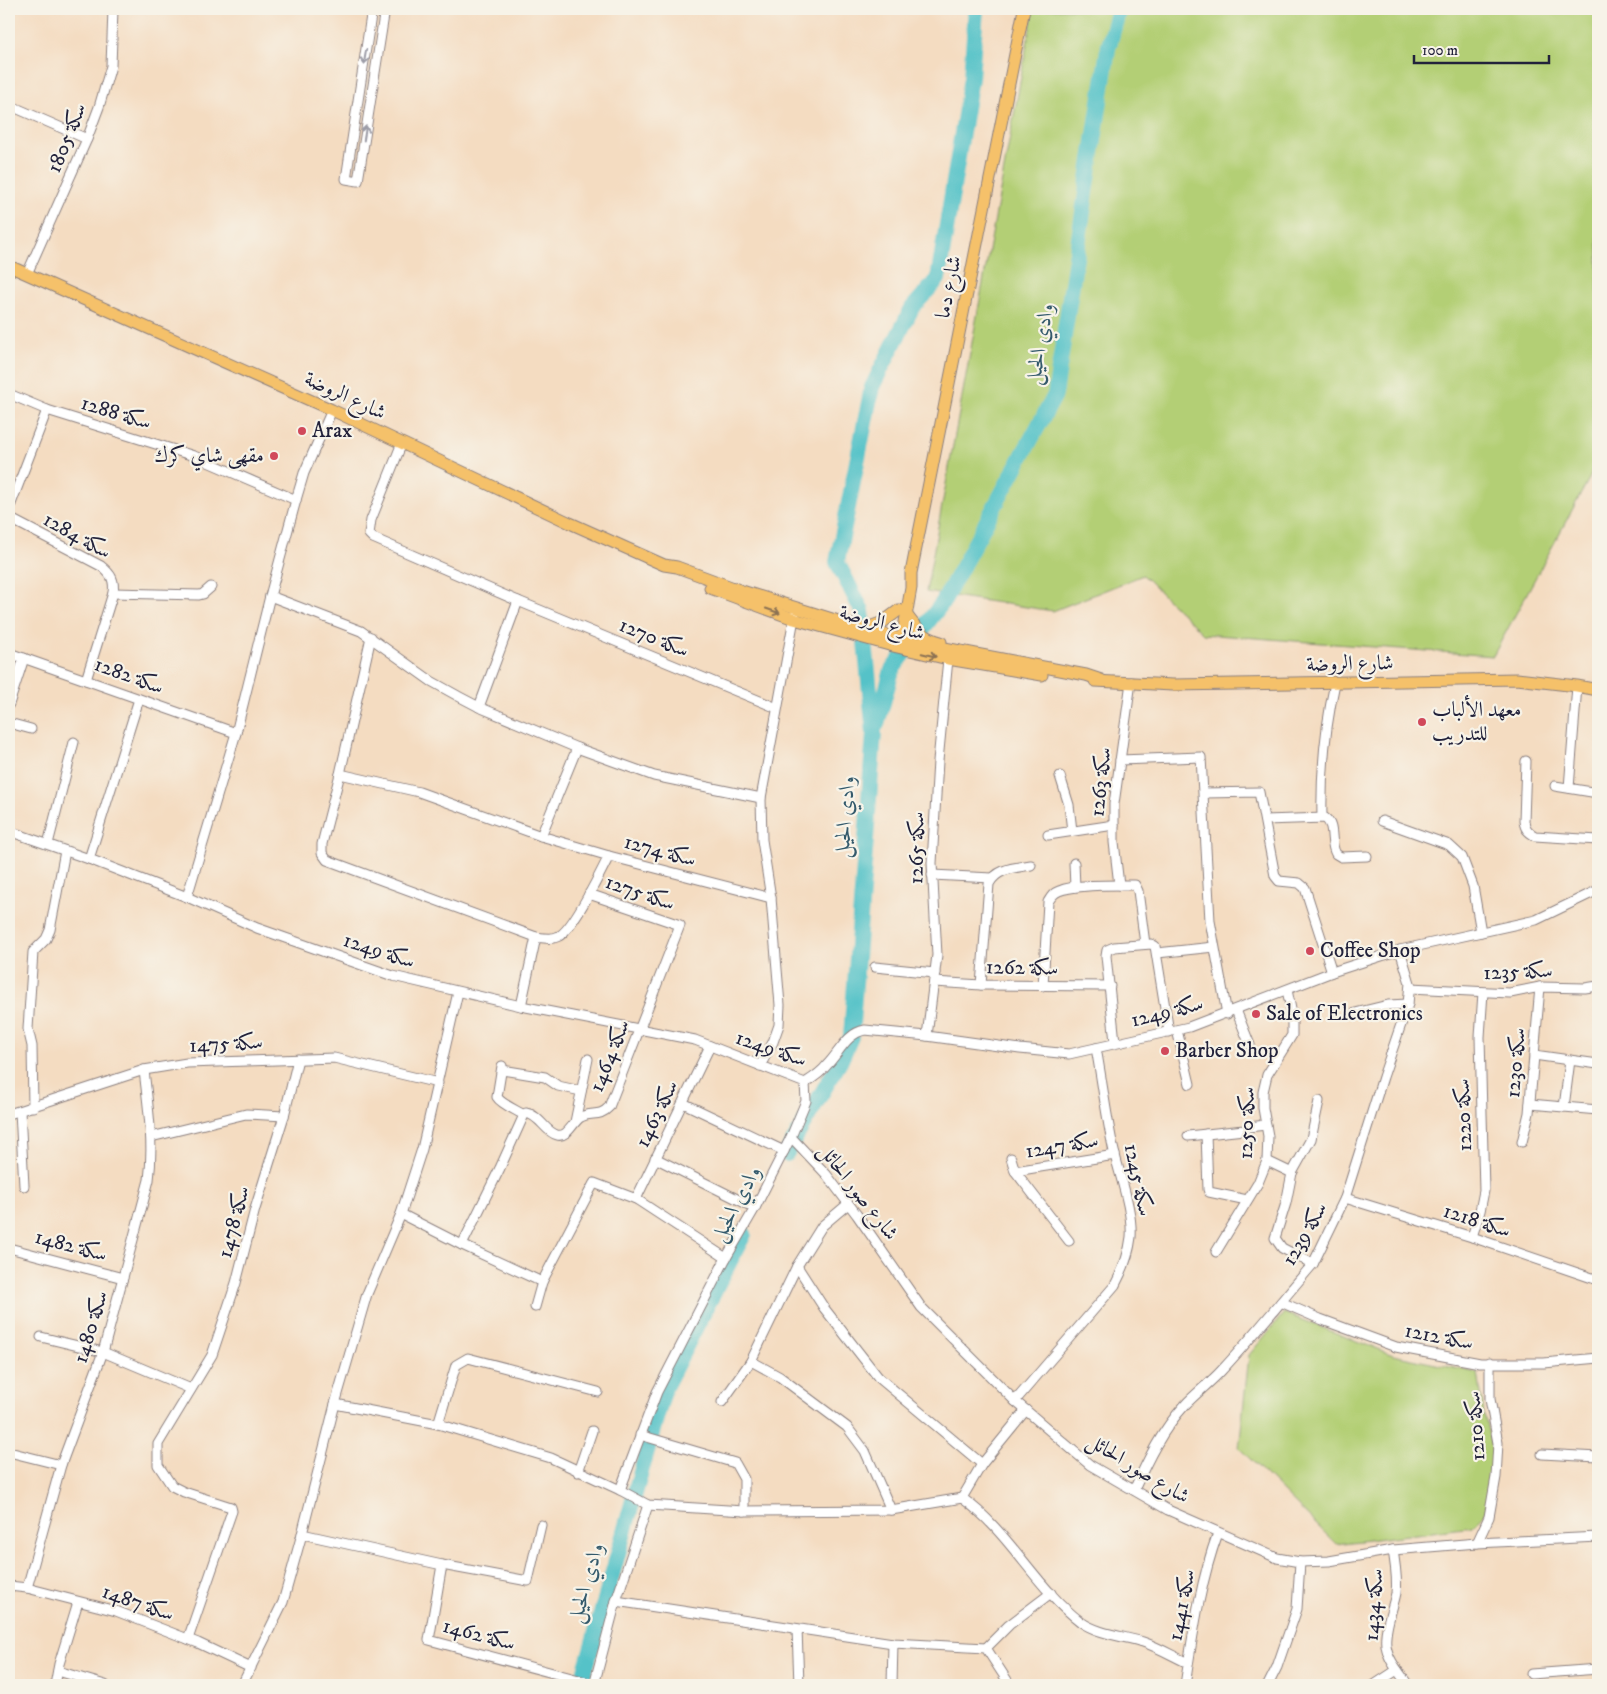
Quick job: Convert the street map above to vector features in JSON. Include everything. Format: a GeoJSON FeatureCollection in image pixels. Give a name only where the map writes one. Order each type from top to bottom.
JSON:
{"type":"FeatureCollection","features":[{"type":"Feature","properties":{"kind":"main road","name":"شارع دما"},"geometry":{"type":"LineString","coordinates":[[897,643],[903,612],[905,584],[911,573],[1024,9]]}},
{"type":"Feature","properties":{"kind":"main road","name":"شارع الروضة"},"geometry":{"type":"LineString","coordinates":[[9,266],[332,410],[570,523],[664,565],[675,573],[718,591],[897,643],[948,660],[1084,681],[1101,680],[1173,685],[1335,684],[1517,679],[1598,690]]}},
{"type":"Feature","properties":{"kind":"main road"},"geometry":{"type":"LineString","coordinates":[[864,629],[903,612],[920,632],[932,639],[995,654],[1012,661]]}},
{"type":"Feature","properties":{"kind":"main road","name":"شارع الروضة"},"geometry":{"type":"LineString","coordinates":[[795,613],[864,629],[897,643],[1012,661],[1086,675],[1101,680]]}},
{"type":"Feature","properties":{"kind":"street","name":"سكة 1805"},"geometry":{"type":"LineString","coordinates":[[27,274],[87,140],[111,66],[113,9]]}},
{"type":"Feature","properties":{"kind":"street"},"geometry":{"type":"LineString","coordinates":[[372,9],[346,179],[358,181],[385,9]]}},
{"type":"Feature","properties":{"kind":"street"},"geometry":{"type":"LineString","coordinates":[[9,105],[87,140]]}},
{"type":"Feature","properties":{"kind":"street","name":"سكة 1288"},"geometry":{"type":"LineString","coordinates":[[9,394],[47,410],[194,456],[296,500]]}},
{"type":"Feature","properties":{"kind":"street"},"geometry":{"type":"LineString","coordinates":[[9,509],[47,410]]}},
{"type":"Feature","properties":{"kind":"street"},"geometry":{"type":"LineString","coordinates":[[187,897],[236,733],[270,596],[304,473],[332,410]]}},
{"type":"Feature","properties":{"kind":"street","name":"سكة 1270"},"geometry":{"type":"LineString","coordinates":[[402,443],[371,520],[370,534],[380,541],[518,601],[777,708]]}},
{"type":"Feature","properties":{"kind":"street","name":"سكة 1284"},"geometry":{"type":"LineString","coordinates":[[9,518],[108,571],[113,579],[113,593],[86,680]]}},
{"type":"Feature","properties":{"kind":"street"},"geometry":{"type":"LineString","coordinates":[[113,593],[199,595],[204,594],[210,587]]}},
{"type":"Feature","properties":{"kind":"street"},"geometry":{"type":"LineString","coordinates":[[270,596],[345,624],[371,637],[431,681],[478,707],[577,748],[654,776],[761,798]]}},
{"type":"Feature","properties":{"kind":"street"},"geometry":{"type":"LineString","coordinates":[[478,707],[518,601]]}},
{"type":"Feature","properties":{"kind":"street"},"geometry":{"type":"LineString","coordinates":[[760,1066],[773,1042],[779,1025],[780,1005],[770,898],[762,840],[761,798],[795,613]]}},
{"type":"Feature","properties":{"kind":"street"},"geometry":{"type":"LineString","coordinates":[[371,637],[322,844],[322,853],[327,860],[536,937],[549,939],[560,936],[567,929],[589,894],[609,856]]}},
{"type":"Feature","properties":{"kind":"street","name":"سكة 1282"},"geometry":{"type":"LineString","coordinates":[[9,653],[236,733]]}},
{"type":"Feature","properties":{"kind":"street"},"geometry":{"type":"LineString","coordinates":[[9,704],[24,658]]}},
{"type":"Feature","properties":{"kind":"street","name":"سكة 1265"},"geometry":{"type":"LineString","coordinates":[[927,1036],[937,942],[932,875],[938,761],[948,660]]}},
{"type":"Feature","properties":{"kind":"street","name":"سكة 1263"},"geometry":{"type":"LineString","coordinates":[[1119,885],[1114,842],[1114,804],[1131,682]]}},
{"type":"Feature","properties":{"kind":"street"},"geometry":{"type":"LineString","coordinates":[[1322,817],[1322,763],[1329,710],[1335,684]]}},
{"type":"Feature","properties":{"kind":"street"},"geometry":{"type":"LineString","coordinates":[[1569,788],[1577,686]]}},
{"type":"Feature","properties":{"kind":"street"},"geometry":{"type":"LineString","coordinates":[[89,859],[139,699]]}},
{"type":"Feature","properties":{"kind":"street"},"geometry":{"type":"LineString","coordinates":[[9,723],[31,729]]}},
{"type":"Feature","properties":{"kind":"street"},"geometry":{"type":"LineString","coordinates":[[48,844],[74,742]]}},
{"type":"Feature","properties":{"kind":"street"},"geometry":{"type":"LineString","coordinates":[[541,836],[577,748]]}},
{"type":"Feature","properties":{"kind":"street"},"geometry":{"type":"LineString","coordinates":[[1120,760],[1201,757],[1208,893],[1214,946],[1227,1014]]}},
{"type":"Feature","properties":{"kind":"street"},"geometry":{"type":"LineString","coordinates":[[1526,761],[1524,821],[1529,833],[1535,836],[1598,840]]}},
{"type":"Feature","properties":{"kind":"street","name":"سكة 1274"},"geometry":{"type":"LineString","coordinates":[[340,774],[419,792],[541,836],[609,856],[770,898]]}},
{"type":"Feature","properties":{"kind":"street"},"geometry":{"type":"LineString","coordinates":[[1060,776],[1069,805],[1072,832]]}},
{"type":"Feature","properties":{"kind":"street"},"geometry":{"type":"LineString","coordinates":[[1556,786],[1598,792]]}},
{"type":"Feature","properties":{"kind":"street"},"geometry":{"type":"LineString","coordinates":[[1204,793],[1259,792],[1275,876],[1279,881],[1299,883],[1305,888],[1332,972]]}},
{"type":"Feature","properties":{"kind":"street"},"geometry":{"type":"LineString","coordinates":[[1265,820],[1322,817],[1328,819],[1336,854],[1341,857],[1367,856]]}},
{"type":"Feature","properties":{"kind":"street"},"geometry":{"type":"LineString","coordinates":[[1382,820],[1449,845],[1462,857],[1473,886],[1481,932]]}},
{"type":"Feature","properties":{"kind":"street"},"geometry":{"type":"LineString","coordinates":[[1048,835],[1114,825]]}},
{"type":"Feature","properties":{"kind":"street","name":"سكة 1249"},"geometry":{"type":"LineString","coordinates":[[9,831],[89,859],[187,897],[257,928],[393,976],[521,1006],[695,1040],[805,1082],[815,1077],[826,1067],[851,1037],[857,1032],[865,1030],[1069,1054],[1115,1042],[1198,1025],[1332,972],[1400,950],[1536,920],[1598,890]]}},
{"type":"Feature","properties":{"kind":"street"},"geometry":{"type":"LineString","coordinates":[[33,1107],[32,1046],[28,1029],[31,966],[33,952],[46,939],[50,930],[65,851]]}},
{"type":"Feature","properties":{"kind":"street"},"geometry":{"type":"LineString","coordinates":[[1074,863],[1075,887]]}},
{"type":"Feature","properties":{"kind":"street"},"geometry":{"type":"LineString","coordinates":[[932,875],[992,878],[1004,870],[1031,865]]}},
{"type":"Feature","properties":{"kind":"street"},"geometry":{"type":"LineString","coordinates":[[981,985],[988,892],[992,878]]}},
{"type":"Feature","properties":{"kind":"street"},"geometry":{"type":"LineString","coordinates":[[1043,986],[1048,902],[1051,896],[1057,892],[1075,887],[1137,886],[1145,944]]}},
{"type":"Feature","properties":{"kind":"street","name":"سكة 1275"},"geometry":{"type":"LineString","coordinates":[[589,894],[680,925]]}},
{"type":"Feature","properties":{"kind":"street","name":"سكة 1464"},"geometry":{"type":"LineString","coordinates":[[524,1115],[526,1113],[534,1115],[555,1134],[560,1136],[565,1134],[582,1116],[603,1114],[609,1107],[680,925]]}},
{"type":"Feature","properties":{"kind":"street"},"geometry":{"type":"LineString","coordinates":[[521,1006],[536,937]]}},
{"type":"Feature","properties":{"kind":"street"},"geometry":{"type":"LineString","coordinates":[[1115,1042],[1106,956],[1107,950],[1114,947],[1154,945],[1173,1031],[1190,1084]]}},
{"type":"Feature","properties":{"kind":"street"},"geometry":{"type":"LineString","coordinates":[[1157,953],[1214,946]]}},
{"type":"Feature","properties":{"kind":"street","name":"سكة 1239"},"geometry":{"type":"LineString","coordinates":[[1134,1490],[1163,1433],[1186,1405],[1220,1372],[1313,1264],[1345,1198],[1408,1004],[1410,988],[1408,972],[1400,950]]}},
{"type":"Feature","properties":{"kind":"street","name":"سكة 1262"},"geometry":{"type":"LineString","coordinates":[[875,967],[981,985],[1110,986]]}},
{"type":"Feature","properties":{"kind":"street","name":"سكة 1235"},"geometry":{"type":"LineString","coordinates":[[1410,988],[1510,993],[1540,987],[1585,988],[1598,986]]}},
{"type":"Feature","properties":{"kind":"street","name":"سكة 1230"},"geometry":{"type":"LineString","coordinates":[[1522,1142],[1530,1104],[1540,987]]}},
{"type":"Feature","properties":{"kind":"street","name":"سكة 1250"},"geometry":{"type":"LineString","coordinates":[[1216,1252],[1258,1184],[1267,1161],[1268,1136],[1263,1108],[1264,1092],[1267,1075],[1292,1035],[1292,1014],[1287,990]]}},
{"type":"Feature","properties":{"kind":"street"},"geometry":{"type":"LineString","coordinates":[[242,1685],[283,1602],[335,1404],[367,1294],[401,1214],[422,1149],[458,992]]}},
{"type":"Feature","properties":{"kind":"street","name":"سكة 1220"},"geometry":{"type":"LineString","coordinates":[[1472,1237],[1484,1191],[1480,1037],[1483,992]]}},
{"type":"Feature","properties":{"kind":"street"},"geometry":{"type":"LineString","coordinates":[[1354,1013],[1388,1005],[1408,1004]]}},
{"type":"Feature","properties":{"kind":"street"},"geometry":{"type":"LineString","coordinates":[[1236,1010],[1250,1045]]}},
{"type":"Feature","properties":{"kind":"street","name":"سكة 1463"},"geometry":{"type":"LineString","coordinates":[[636,1199],[710,1046]]}},
{"type":"Feature","properties":{"kind":"street","name":"سكة 1245"},"geometry":{"type":"LineString","coordinates":[[1015,1400],[1116,1285],[1123,1270],[1131,1237],[1131,1222],[1115,1155],[1096,1048]]}},
{"type":"Feature","properties":{"kind":"street"},"geometry":{"type":"LineString","coordinates":[[1534,1055],[1598,1064]]}},
{"type":"Feature","properties":{"kind":"street","name":"سكة 1475"},"geometry":{"type":"LineString","coordinates":[[9,1114],[144,1070],[188,1063],[334,1058],[438,1083]]}},
{"type":"Feature","properties":{"kind":"street","name":"سكة 1478"},"geometry":{"type":"LineString","coordinates":[[188,1639],[232,1511],[230,1507],[184,1492],[172,1486],[158,1465],[158,1444],[212,1355],[236,1283],[255,1209],[284,1116],[298,1059]]}},
{"type":"Feature","properties":{"kind":"street"},"geometry":{"type":"LineString","coordinates":[[575,1122],[588,1059]]}},
{"type":"Feature","properties":{"kind":"street"},"geometry":{"type":"LineString","coordinates":[[1564,1108],[1570,1060]]}},
{"type":"Feature","properties":{"kind":"street"},"geometry":{"type":"LineString","coordinates":[[462,1245],[524,1115],[511,1106],[499,1101],[497,1097],[502,1068],[545,1077],[558,1086],[582,1091]]}},
{"type":"Feature","properties":{"kind":"street","name":"سكة 1480"},"geometry":{"type":"LineString","coordinates":[[26,1588],[61,1465],[104,1352],[149,1180],[152,1160],[151,1137],[144,1070]]}},
{"type":"Feature","properties":{"kind":"street"},"geometry":{"type":"LineString","coordinates":[[620,1490],[657,1392],[791,1137],[806,1101],[805,1082]]}},
{"type":"Feature","properties":{"kind":"street"},"geometry":{"type":"LineString","coordinates":[[1313,1264],[1282,1248],[1275,1238],[1286,1203],[1292,1173],[1311,1139],[1319,1101]]}},
{"type":"Feature","properties":{"kind":"street"},"geometry":{"type":"LineString","coordinates":[[683,1103],[784,1151]]}},
{"type":"Feature","properties":{"kind":"street"},"geometry":{"type":"LineString","coordinates":[[1530,1104],[1598,1110]]}},
{"type":"Feature","properties":{"kind":"street"},"geometry":{"type":"LineString","coordinates":[[20,1110],[24,1186]]}},
{"type":"Feature","properties":{"kind":"street"},"geometry":{"type":"LineString","coordinates":[[151,1137],[246,1114],[284,1116]]}},
{"type":"Feature","properties":{"kind":"street"},"geometry":{"type":"LineString","coordinates":[[1188,1136],[1266,1125]]}},
{"type":"Feature","properties":{"kind":"street"},"geometry":{"type":"LineString","coordinates":[[1206,1134],[1209,1192],[1247,1200]]}},
{"type":"Feature","properties":{"kind":"street","name":"شارع صور الحائل"},"geometry":{"type":"LineString","coordinates":[[791,1137],[826,1174],[920,1308],[1015,1400],[1090,1465],[1168,1510],[1277,1558],[1300,1562],[1329,1561],[1393,1550],[1598,1537]]}},
{"type":"Feature","properties":{"kind":"street","name":"سكة 1247"},"geometry":{"type":"LineString","coordinates":[[1015,1171],[1115,1155]]}},
{"type":"Feature","properties":{"kind":"street"},"geometry":{"type":"LineString","coordinates":[[655,1158],[755,1208]]}},
{"type":"Feature","properties":{"kind":"street","name":"سكة 1247"},"geometry":{"type":"LineString","coordinates":[[1011,1158],[1015,1171],[1069,1241]]}},
{"type":"Feature","properties":{"kind":"street"},"geometry":{"type":"LineString","coordinates":[[1267,1161],[1292,1173]]}},
{"type":"Feature","properties":{"kind":"street"},"geometry":{"type":"LineString","coordinates":[[535,1308],[542,1282],[594,1183],[636,1199],[726,1258]]}},
{"type":"Feature","properties":{"kind":"street","name":"سكة 1218"},"geometry":{"type":"LineString","coordinates":[[1345,1198],[1472,1237],[1598,1280]]}},
{"type":"Feature","properties":{"kind":"street"},"geometry":{"type":"LineString","coordinates":[[722,1402],[751,1361],[797,1266],[822,1226],[848,1204]]}},
{"type":"Feature","properties":{"kind":"street"},"geometry":{"type":"LineString","coordinates":[[401,1214],[542,1282]]}},
{"type":"Feature","properties":{"kind":"street","name":"سكة 1482"},"geometry":{"type":"LineString","coordinates":[[9,1248],[123,1278]]}},
{"type":"Feature","properties":{"kind":"street"},"geometry":{"type":"LineString","coordinates":[[797,1266],[824,1308],[878,1377],[982,1464]]}},
{"type":"Feature","properties":{"kind":"street","name":"سكة 1212"},"geometry":{"type":"LineString","coordinates":[[1281,1302],[1320,1319],[1396,1347],[1480,1363],[1544,1363],[1598,1358]]}},
{"type":"Feature","properties":{"kind":"street"},"geometry":{"type":"LineString","coordinates":[[41,1337],[104,1352],[191,1389]]}},
{"type":"Feature","properties":{"kind":"street"},"geometry":{"type":"LineString","coordinates":[[438,1424],[456,1365],[468,1358],[598,1392]]}},
{"type":"Feature","properties":{"kind":"street"},"geometry":{"type":"LineString","coordinates":[[751,1361],[780,1377],[847,1427],[865,1450],[891,1510]]}},
{"type":"Feature","properties":{"kind":"street","name":"سكة 1210"},"geometry":{"type":"LineString","coordinates":[[1477,1544],[1489,1517],[1496,1477],[1498,1443],[1490,1399],[1490,1362]]}},
{"type":"Feature","properties":{"kind":"street"},"geometry":{"type":"LineString","coordinates":[[335,1404],[438,1424],[551,1458],[648,1505],[744,1511],[891,1510],[962,1498],[974,1506],[1051,1593],[1082,1622],[1104,1632],[1144,1643],[1188,1663]]}},
{"type":"Feature","properties":{"kind":"street"},"geometry":{"type":"LineString","coordinates":[[962,1498],[982,1464],[1026,1410]]}},
{"type":"Feature","properties":{"kind":"street"},"geometry":{"type":"LineString","coordinates":[[578,1472],[592,1431]]}},
{"type":"Feature","properties":{"kind":"street"},"geometry":{"type":"LineString","coordinates":[[640,1435],[735,1463],[744,1478],[744,1511]]}},
{"type":"Feature","properties":{"kind":"street"},"geometry":{"type":"LineString","coordinates":[[9,1452],[61,1465]]}},
{"type":"Feature","properties":{"kind":"street"},"geometry":{"type":"LineString","coordinates":[[1542,1454],[1598,1457]]}},
{"type":"Feature","properties":{"kind":"street"},"geometry":{"type":"LineString","coordinates":[[594,1685],[616,1601],[648,1505]]}},
{"type":"Feature","properties":{"kind":"street"},"geometry":{"type":"LineString","coordinates":[[302,1534],[442,1565],[528,1581],[541,1526]]}},
{"type":"Feature","properties":{"kind":"street","name":"سكة 1441"},"geometry":{"type":"LineString","coordinates":[[1184,1685],[1202,1586],[1209,1557],[1218,1533]]}},
{"type":"Feature","properties":{"kind":"street","name":"سكة 1434"},"geometry":{"type":"LineString","coordinates":[[1393,1550],[1396,1568],[1396,1591],[1388,1622],[1386,1645],[1391,1661],[1408,1685]]}},
{"type":"Feature","properties":{"kind":"street"},"geometry":{"type":"LineString","coordinates":[[1268,1685],[1277,1667],[1297,1609],[1300,1562]]}},
{"type":"Feature","properties":{"kind":"street","name":"سكة 1462"},"geometry":{"type":"LineString","coordinates":[[442,1565],[429,1640],[594,1685]]}},
{"type":"Feature","properties":{"kind":"street","name":"سكة 1487"},"geometry":{"type":"LineString","coordinates":[[9,1586],[26,1588],[116,1611],[188,1639],[251,1668]]}},
{"type":"Feature","properties":{"kind":"street"},"geometry":{"type":"LineString","coordinates":[[616,1601],[893,1643],[986,1648],[1009,1625],[1051,1593]]}},
{"type":"Feature","properties":{"kind":"street"},"geometry":{"type":"LineString","coordinates":[[55,1685],[78,1602]]}},
{"type":"Feature","properties":{"kind":"street"},"geometry":{"type":"LineString","coordinates":[[797,1628],[799,1685]]}},
{"type":"Feature","properties":{"kind":"street"},"geometry":{"type":"LineString","coordinates":[[892,1685],[893,1643]]}},
{"type":"Feature","properties":{"kind":"street"},"geometry":{"type":"LineString","coordinates":[[986,1648],[1010,1685]]}},
{"type":"Feature","properties":{"kind":"street"},"geometry":{"type":"LineString","coordinates":[[1531,1674],[1598,1669]]}},
{"type":"Feature","properties":{"kind":"street"},"geometry":{"type":"LineString","coordinates":[[1374,1685],[1397,1670]]}},
{"type":"Feature","properties":{"kind":"street"},"geometry":{"type":"LineString","coordinates":[[58,1671],[105,1685]]}},
{"type":"Feature","properties":{"kind":"green space"},"geometry":{"type":"Polygon","coordinates":[[[1035,9],[1598,9],[1598,454],[1590,477],[1493,656],[1203,634],[1143,575],[1053,611],[926,592],[1035,9]]]}},
{"type":"Feature","properties":{"kind":"green space"},"geometry":{"type":"Polygon","coordinates":[[[1284,1313],[1393,1355],[1478,1373],[1484,1414],[1493,1452],[1492,1485],[1485,1514],[1472,1527],[1336,1544],[1239,1448],[1249,1355],[1284,1313]]]}},
{"type":"Feature","properties":{"kind":"waterway","name":"وادي الحيل"},"geometry":{"type":"LineString","coordinates":[[786,1154],[840,1062],[851,1037],[874,733],[862,611],[837,562],[872,387],[912,308],[938,279],[971,78],[976,9]]}},
{"type":"Feature","properties":{"kind":"waterway","name":"وادي الحيل"},"geometry":{"type":"LineString","coordinates":[[877,724],[892,670],[943,602],[1055,395],[1108,49],[1119,9]]}},
{"type":"Feature","properties":{"kind":"waterway","name":"وادي الحيل"},"geometry":{"type":"LineString","coordinates":[[581,1685],[665,1387],[744,1234]]}},
{"type":"Feature","properties":{"kind":"place","name":"Arax"},"geometry":{"type":"Point","coordinates":[302,431]}},
{"type":"Feature","properties":{"kind":"place","name":"مقهى شاي كرك"},"geometry":{"type":"Point","coordinates":[274,456]}},
{"type":"Feature","properties":{"kind":"place","name":"معهد الألباب للتدريب"},"geometry":{"type":"Point","coordinates":[1422,722]}},
{"type":"Feature","properties":{"kind":"place","name":"Coffee Shop"},"geometry":{"type":"Point","coordinates":[1310,951]}},
{"type":"Feature","properties":{"kind":"place","name":"Sale of Electronics"},"geometry":{"type":"Point","coordinates":[1256,1014]}},
{"type":"Feature","properties":{"kind":"place","name":"Barber Shop"},"geometry":{"type":"Point","coordinates":[1165,1051]}}]}
